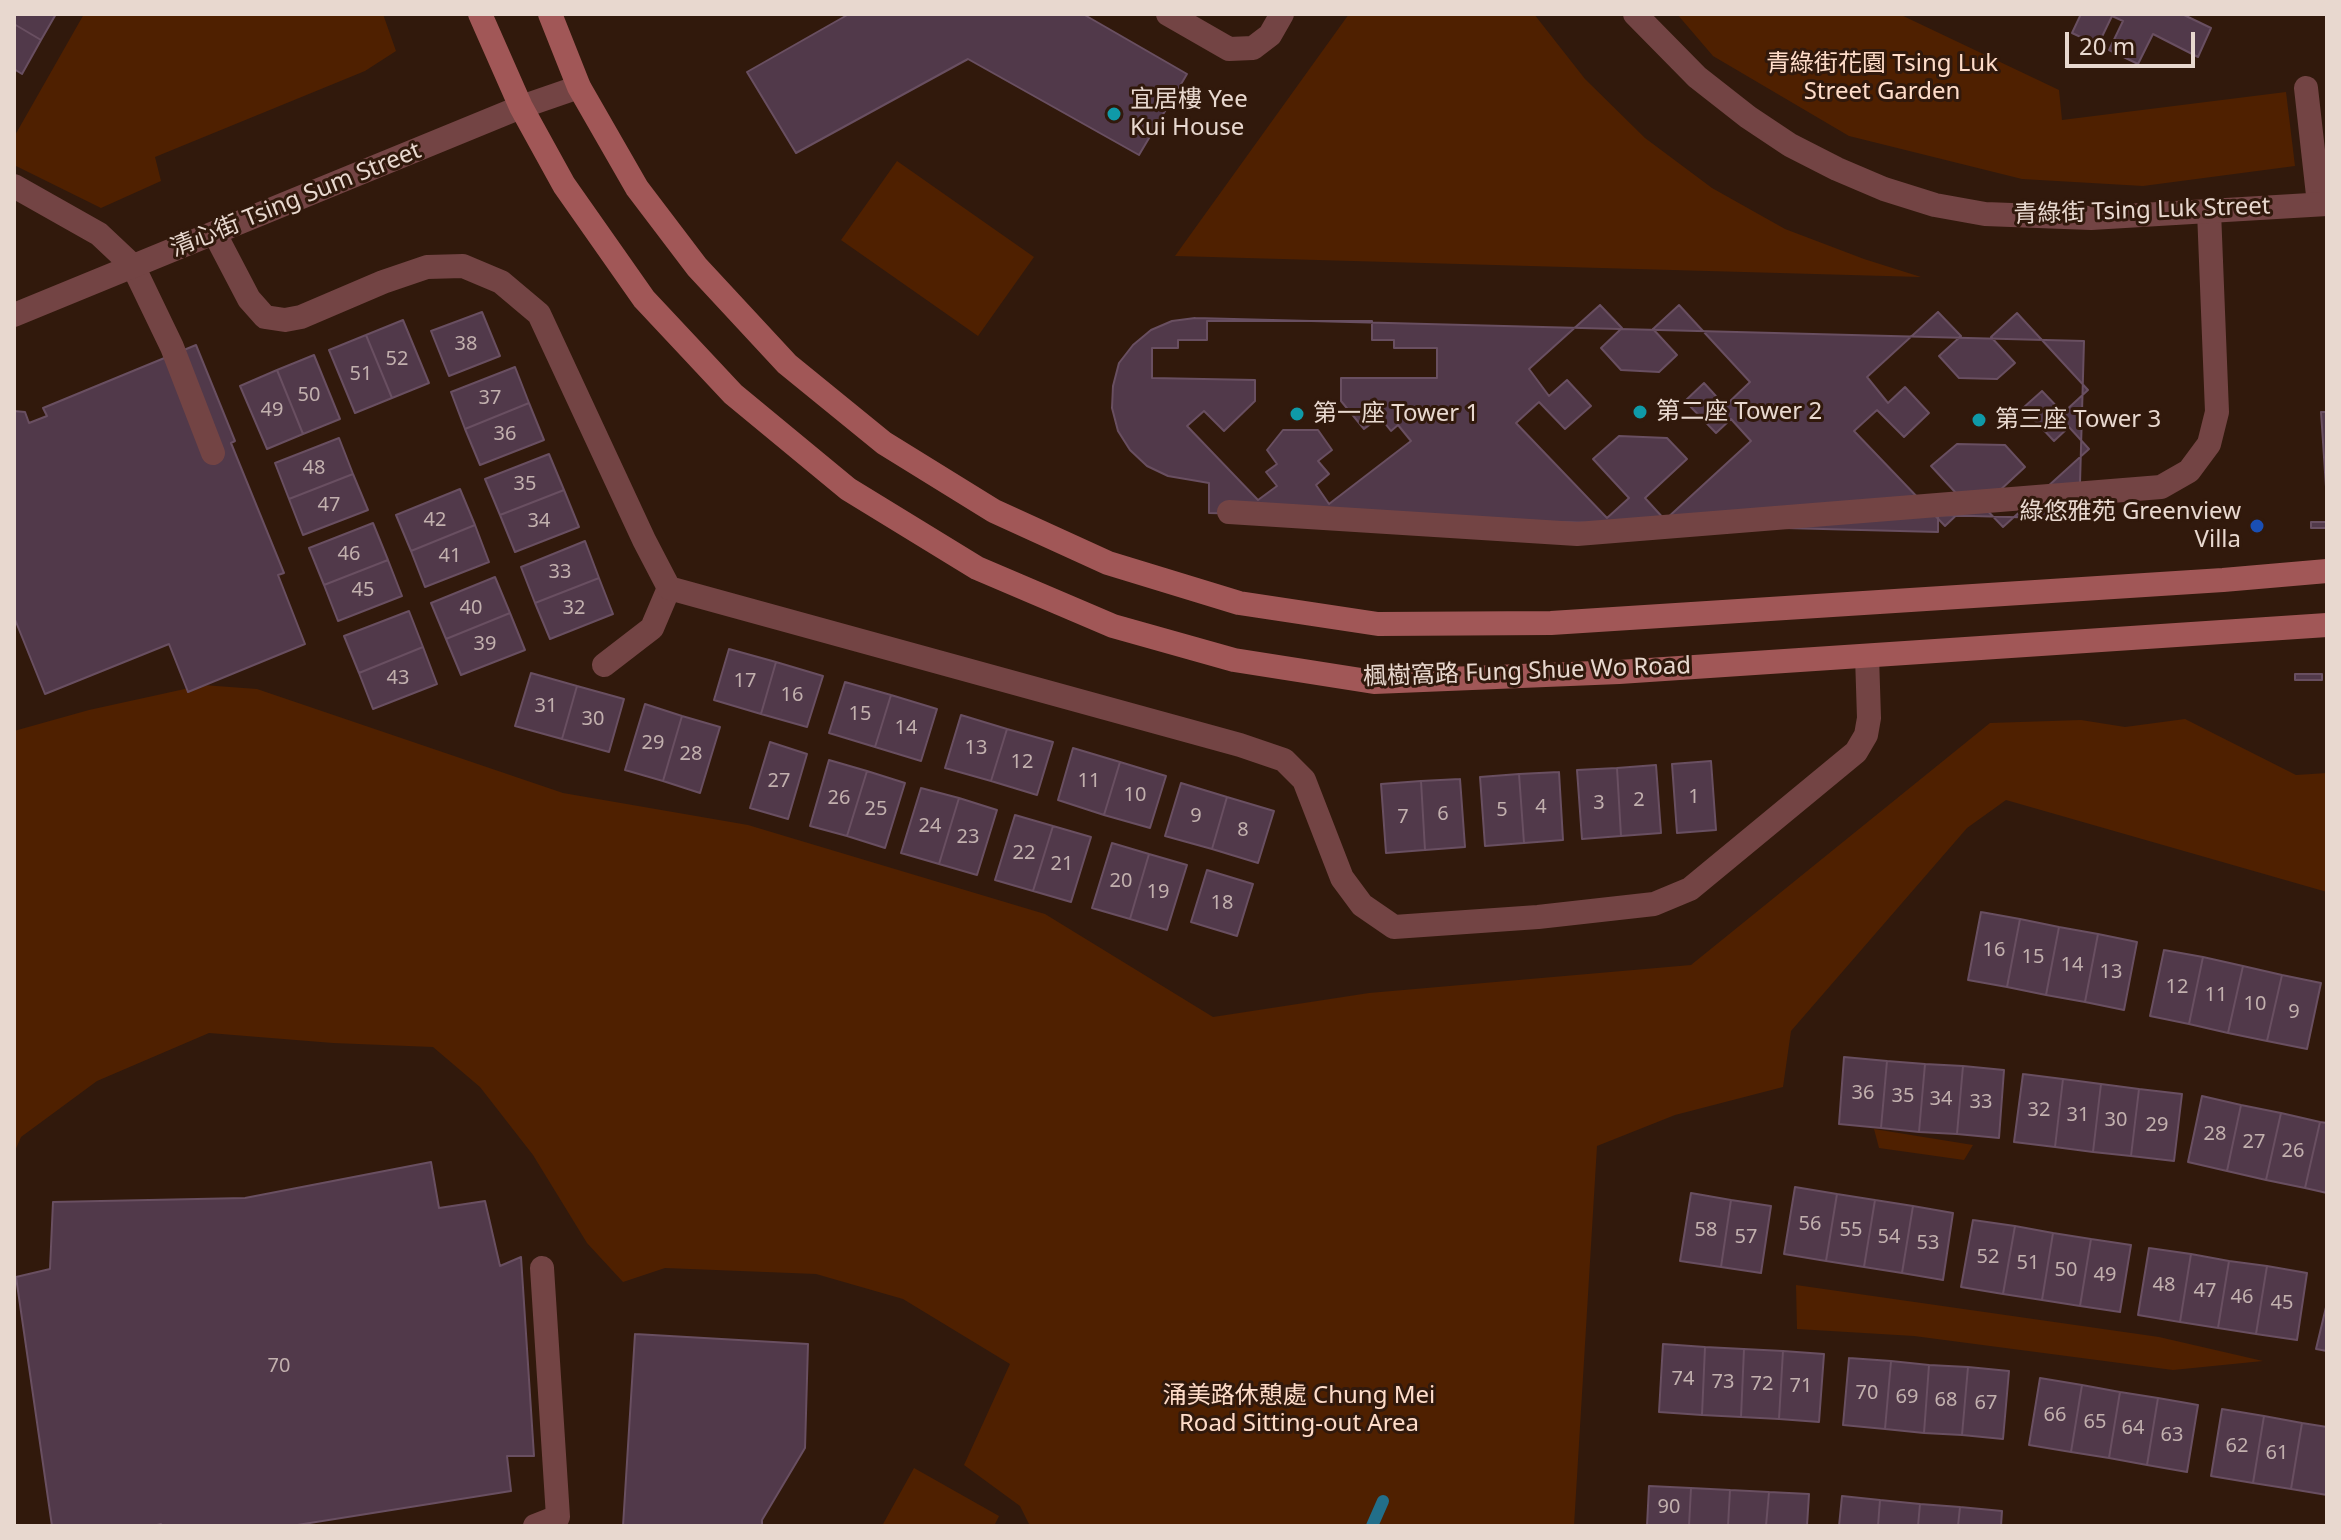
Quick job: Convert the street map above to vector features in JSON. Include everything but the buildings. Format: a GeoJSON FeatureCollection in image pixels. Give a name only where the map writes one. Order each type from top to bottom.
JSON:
{"type":"FeatureCollection","features":[{"type":"Feature","properties":{"kind":"main road","name":"楓樹窩路 Fung Shue Wo Road"},"geometry":{"type":"LineString","coordinates":[[480,14],[521,107],[564,185],[644,299],[733,394],[848,489],[951,553],[977,568],[1113,626],[1234,660],[1374,682],[1619,672],[2327,625]]}},
{"type":"Feature","properties":{"kind":"main road","name":"楓樹窩路 Fung Shue Wo Road"},"geometry":{"type":"LineString","coordinates":[[550,14],[579,87],[637,188],[697,267],[787,364],[884,443],[994,511],[1108,563],[1239,603],[1378,624],[1551,623],[2327,571]]}},
{"type":"Feature","properties":{"kind":"street"},"geometry":{"type":"LineString","coordinates":[[1168,14],[1229,49],[1253,48],[1270,35],[1282,14]]}},
{"type":"Feature","properties":{"kind":"street","name":"青綠街 Tsing Luk Street"},"geometry":{"type":"LineString","coordinates":[[1635,14],[1697,77],[1790,145],[1884,189],[1935,205],[1985,214],[2091,218],[2323,204]]}},
{"type":"Feature","properties":{"kind":"street","name":"清心街 Tsing Sum Street"},"geometry":{"type":"LineString","coordinates":[[14,315],[521,107],[579,87]]}},
{"type":"Feature","properties":{"kind":"street"},"geometry":{"type":"LineString","coordinates":[[2306,88],[2323,204]]}},
{"type":"Feature","properties":{"kind":"street"},"geometry":{"type":"LineString","coordinates":[[14,186],[99,234],[133,266],[172,347],[213,453]]}},
{"type":"Feature","properties":{"kind":"street"},"geometry":{"type":"LineString","coordinates":[[1229,512],[1577,534],[2161,487],[2189,471],[2209,444],[2217,412],[2209,211]]}},
{"type":"Feature","properties":{"kind":"street"},"geometry":{"type":"LineString","coordinates":[[215,234],[249,299],[265,317],[285,320],[301,317],[427,267],[463,266],[501,282],[539,314],[669,588],[1240,745],[1284,760],[1304,780],[1342,878],[1362,905],[1394,927],[1538,917],[1654,904],[1690,889],[1856,752],[1866,735],[1869,718],[1867,656]]}},
{"type":"Feature","properties":{"kind":"street"},"geometry":{"type":"LineString","coordinates":[[604,665],[652,628],[669,588]]}},
{"type":"Feature","properties":{"kind":"street"},"geometry":{"type":"LineString","coordinates":[[535,1526],[558,1517],[542,1268]]}},
{"type":"Feature","properties":{"kind":"green space"},"geometry":{"type":"Polygon","coordinates":[[[84,14],[383,14],[396,51],[365,71],[155,157],[161,181],[101,208],[14,165],[14,137],[84,14]]]}},
{"type":"Feature","properties":{"kind":"green space"},"geometry":{"type":"Polygon","coordinates":[[[1349,14],[1534,14],[1585,79],[1645,138],[1712,188],[1785,229],[1921,277],[1175,256],[1349,14]]]}},
{"type":"Feature","properties":{"kind":"green space","name":"青綠街花園 Tsing Luk Street Garden"},"geometry":{"type":"Polygon","coordinates":[[[1677,14],[1899,14],[2059,90],[2062,120],[2286,92],[2295,166],[2143,186],[2022,179],[1849,136],[1713,56],[1677,14]]]}},
{"type":"Feature","properties":{"kind":"green space"},"geometry":{"type":"Polygon","coordinates":[[[897,161],[1034,257],[978,336],[841,240],[897,161]]]}},
{"type":"Feature","properties":{"kind":"green space","name":"涌美路休憩處 Chung Mei Road Sitting-out Area"},"geometry":{"type":"Polygon","coordinates":[[[203,685],[257,689],[563,793],[748,825],[1045,914],[1213,1017],[1369,993],[1691,965],[1990,723],[2081,720],[2125,727],[2185,719],[2296,775],[2327,773],[2327,892],[2006,800],[1967,828],[1791,1031],[1783,1087],[1675,1115],[1597,1146],[1574,1526],[1030,1526],[1020,1506],[964,1465],[1010,1364],[903,1299],[816,1274],[665,1268],[623,1282],[587,1243],[533,1155],[480,1087],[433,1047],[209,1033],[97,1081],[21,1137],[14,1153],[14,731],[89,710],[203,685]]]}},
{"type":"Feature","properties":{"kind":"green space"},"geometry":{"type":"Polygon","coordinates":[[[1874,1129],[1973,1145],[1964,1160],[1879,1148],[1874,1129]]]}},
{"type":"Feature","properties":{"kind":"green space"},"geometry":{"type":"Polygon","coordinates":[[[1796,1285],[2159,1337],[2263,1361],[2173,1370],[1914,1336],[1797,1329],[1796,1285]]]}},
{"type":"Feature","properties":{"kind":"green space"},"geometry":{"type":"Polygon","coordinates":[[[914,1468],[999,1516],[994,1526],[882,1526],[914,1468]]]}},
{"type":"Feature","properties":{"kind":"waterway"},"geometry":{"type":"LineString","coordinates":[[1372,1526],[1383,1501]]}},
{"type":"Feature","properties":{"kind":"place","name":"宜居樓 Yee Kui House"},"geometry":{"type":"Point","coordinates":[1114,114]}},
{"type":"Feature","properties":{"kind":"place","name":"第二座 Tower 2"},"geometry":{"type":"Point","coordinates":[1640,412]}},
{"type":"Feature","properties":{"kind":"place","name":"第一座 Tower 1"},"geometry":{"type":"Point","coordinates":[1297,414]}},
{"type":"Feature","properties":{"kind":"place","name":"第三座 Tower 3"},"geometry":{"type":"Point","coordinates":[1979,420]}},
{"type":"Feature","properties":{"kind":"place","name":"綠悠雅苑 Greenview Villa"},"geometry":{"type":"Point","coordinates":[2257,526]}}]}
